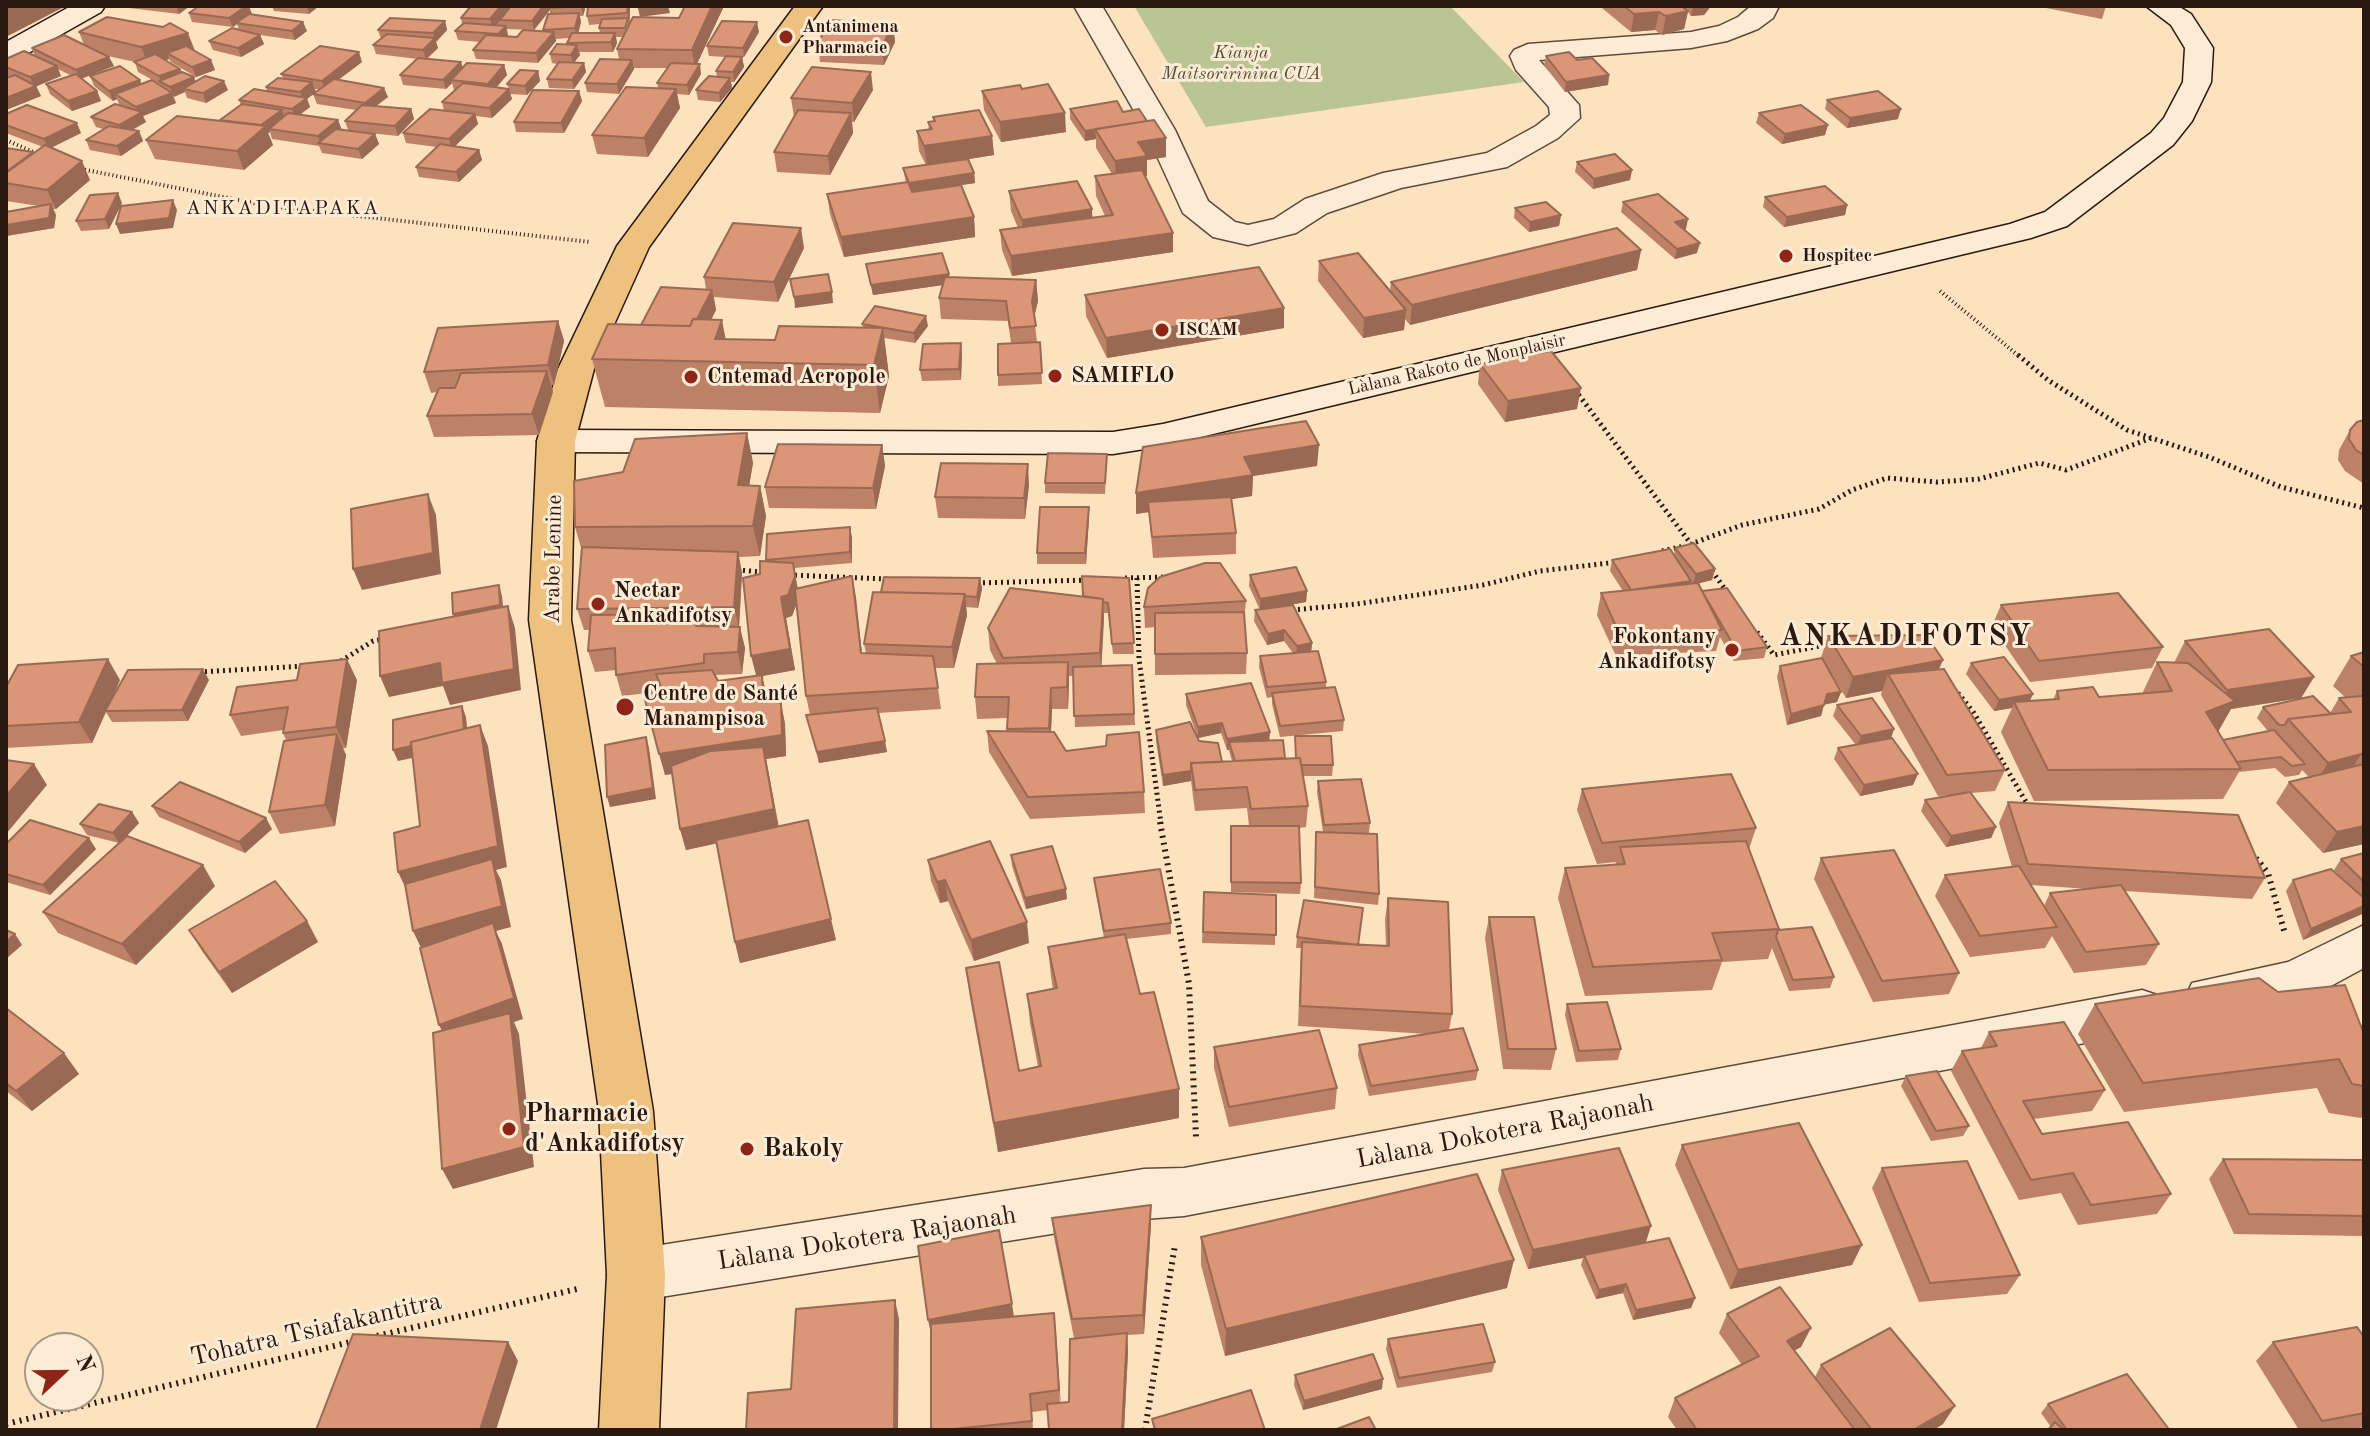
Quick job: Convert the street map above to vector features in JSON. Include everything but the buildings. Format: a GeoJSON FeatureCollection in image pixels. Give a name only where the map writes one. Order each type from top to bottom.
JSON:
{"type":"FeatureCollection","features":[{"type":"Feature","properties":{"kind":"main road","name":"Arabe Lenine"},"geometry":{"type":"LineString","coordinates":[[629,1430],[636,1275],[626,1111],[550,620],[556,441],[576,369],[633,246],[809,6]]}},
{"type":"Feature","properties":{"kind":"street"},"geometry":{"type":"LineString","coordinates":[[6,54],[91,6]]}},
{"type":"Feature","properties":{"kind":"street"},"geometry":{"type":"LineString","coordinates":[[1088,6],[1160,130],[1194,206],[1224,230],[1248,235],[1285,226],[1316,206],[1394,180],[1496,160],[1547,132],[1565,118],[1564,105],[1526,64],[1524,56],[1538,50],[1691,40],[1727,33],[1748,23],[1763,12],[1765,6]]}},
{"type":"Feature","properties":{"kind":"street","name":"Làlana Rakoto de Monplaisir"},"geometry":{"type":"LineString","coordinates":[[556,441],[1113,443],[1163,435],[1902,259],[2056,219],[2162,139],[2190,99],[2200,61],[2192,33],[2181,20],[2160,6]]}},
{"type":"Feature","properties":{"kind":"street","name":"Làlana Dokotera Rajaonah"},"geometry":{"type":"LineString","coordinates":[[636,1275],[1144,1194],[1184,1192],[2298,980],[2364,945]]}},
{"type":"Feature","properties":{"kind":"path"},"geometry":{"type":"LineString","coordinates":[[6,140],[45,157]]}},
{"type":"Feature","properties":{"kind":"path"},"geometry":{"type":"LineString","coordinates":[[73,167],[269,206],[633,246]]}},
{"type":"Feature","properties":{"kind":"path"},"geometry":{"type":"LineString","coordinates":[[1902,259],[2048,380],[2127,430],[2154,437],[2281,487],[2364,508]]}},
{"type":"Feature","properties":{"kind":"path"},"geometry":{"type":"LineString","coordinates":[[1541,345],[1701,556]]}},
{"type":"Feature","properties":{"kind":"path"},"geometry":{"type":"LineString","coordinates":[[1661,551],[1691,544],[1742,525],[1819,509],[1852,490],[1887,478],[1937,482],[1979,479],[2039,463],[2066,470],[2154,437]]}},
{"type":"Feature","properties":{"kind":"path"},"geometry":{"type":"LineString","coordinates":[[1290,610],[1357,604],[1483,585],[1540,571],[1632,559]]}},
{"type":"Feature","properties":{"kind":"path"},"geometry":{"type":"LineString","coordinates":[[1710,569],[1728,594]]}},
{"type":"Feature","properties":{"kind":"path"},"geometry":{"type":"LineString","coordinates":[[731,570],[771,573]]}},
{"type":"Feature","properties":{"kind":"path"},"geometry":{"type":"LineString","coordinates":[[784,574],[900,580]]}},
{"type":"Feature","properties":{"kind":"path"},"geometry":{"type":"LineString","coordinates":[[1113,579],[1181,576]]}},
{"type":"Feature","properties":{"kind":"path"},"geometry":{"type":"LineString","coordinates":[[1137,578],[1139,659],[1152,774],[1189,984],[1197,1129],[1145,1430]]}},
{"type":"Feature","properties":{"kind":"path"},"geometry":{"type":"LineString","coordinates":[[975,583],[1098,579]]}},
{"type":"Feature","properties":{"kind":"path"},"geometry":{"type":"LineString","coordinates":[[1756,631],[1774,655],[1838,642]]}},
{"type":"Feature","properties":{"kind":"path"},"geometry":{"type":"LineString","coordinates":[[336,665],[373,641],[388,639]]}},
{"type":"Feature","properties":{"kind":"path"},"geometry":{"type":"LineString","coordinates":[[184,673],[309,666]]}},
{"type":"Feature","properties":{"kind":"path"},"geometry":{"type":"LineString","coordinates":[[1956,692],[1974,713],[2031,809]]}},
{"type":"Feature","properties":{"kind":"path"},"geometry":{"type":"LineString","coordinates":[[2251,853],[2268,873],[2298,980]]}},
{"type":"Feature","properties":{"kind":"path","name":"Tohatra Tsiafakantitra"},"geometry":{"type":"LineString","coordinates":[[375,1337],[636,1275]]}},
{"type":"Feature","properties":{"kind":"path","name":"Tohatra Tsiafakantitra"},"geometry":{"type":"LineString","coordinates":[[6,1424],[359,1341]]}},
{"type":"Feature","properties":{"kind":"green space","name":"Kianja Maitsoririnina CUA"},"geometry":{"type":"Polygon","coordinates":[[[1134,6],[1450,6],[1524,82],[1206,127],[1134,6]]]}},
{"type":"Feature","properties":{"kind":"place","name":"Antanimena Pharmacie"},"geometry":{"type":"Point","coordinates":[786,37]}},
{"type":"Feature","properties":{"kind":"place","name":"Hospitec"},"geometry":{"type":"Point","coordinates":[1786,256]}},
{"type":"Feature","properties":{"kind":"place","name":"ISCAM"},"geometry":{"type":"Point","coordinates":[1162,330]}},
{"type":"Feature","properties":{"kind":"place","name":"SAMIFLO"},"geometry":{"type":"Point","coordinates":[1055,376]}},
{"type":"Feature","properties":{"kind":"place","name":"Cntemad Acropole"},"geometry":{"type":"Point","coordinates":[691,377]}},
{"type":"Feature","properties":{"kind":"place","name":"Nectar Ankadifotsy"},"geometry":{"type":"Point","coordinates":[598,604]}},
{"type":"Feature","properties":{"kind":"place","name":"Fokontany Ankadifotsy"},"geometry":{"type":"Point","coordinates":[1732,650]}},
{"type":"Feature","properties":{"kind":"place","name":"Centre de Santé Manampisoa"},"geometry":{"type":"Point","coordinates":[625,707]}},
{"type":"Feature","properties":{"kind":"place","name":"Pharmacie d'Ankadifotsy"},"geometry":{"type":"Point","coordinates":[509,1129]}},
{"type":"Feature","properties":{"kind":"place","name":"Bakoly"},"geometry":{"type":"Point","coordinates":[747,1149]}},
{"type":"Feature","properties":{"kind":"district","name":"ANKADITAPAKA"},"geometry":{"type":"Point","coordinates":[283,209]}},
{"type":"Feature","properties":{"kind":"district","name":"ANKADIFOTSY"},"geometry":{"type":"Point","coordinates":[1906,637]}}]}
